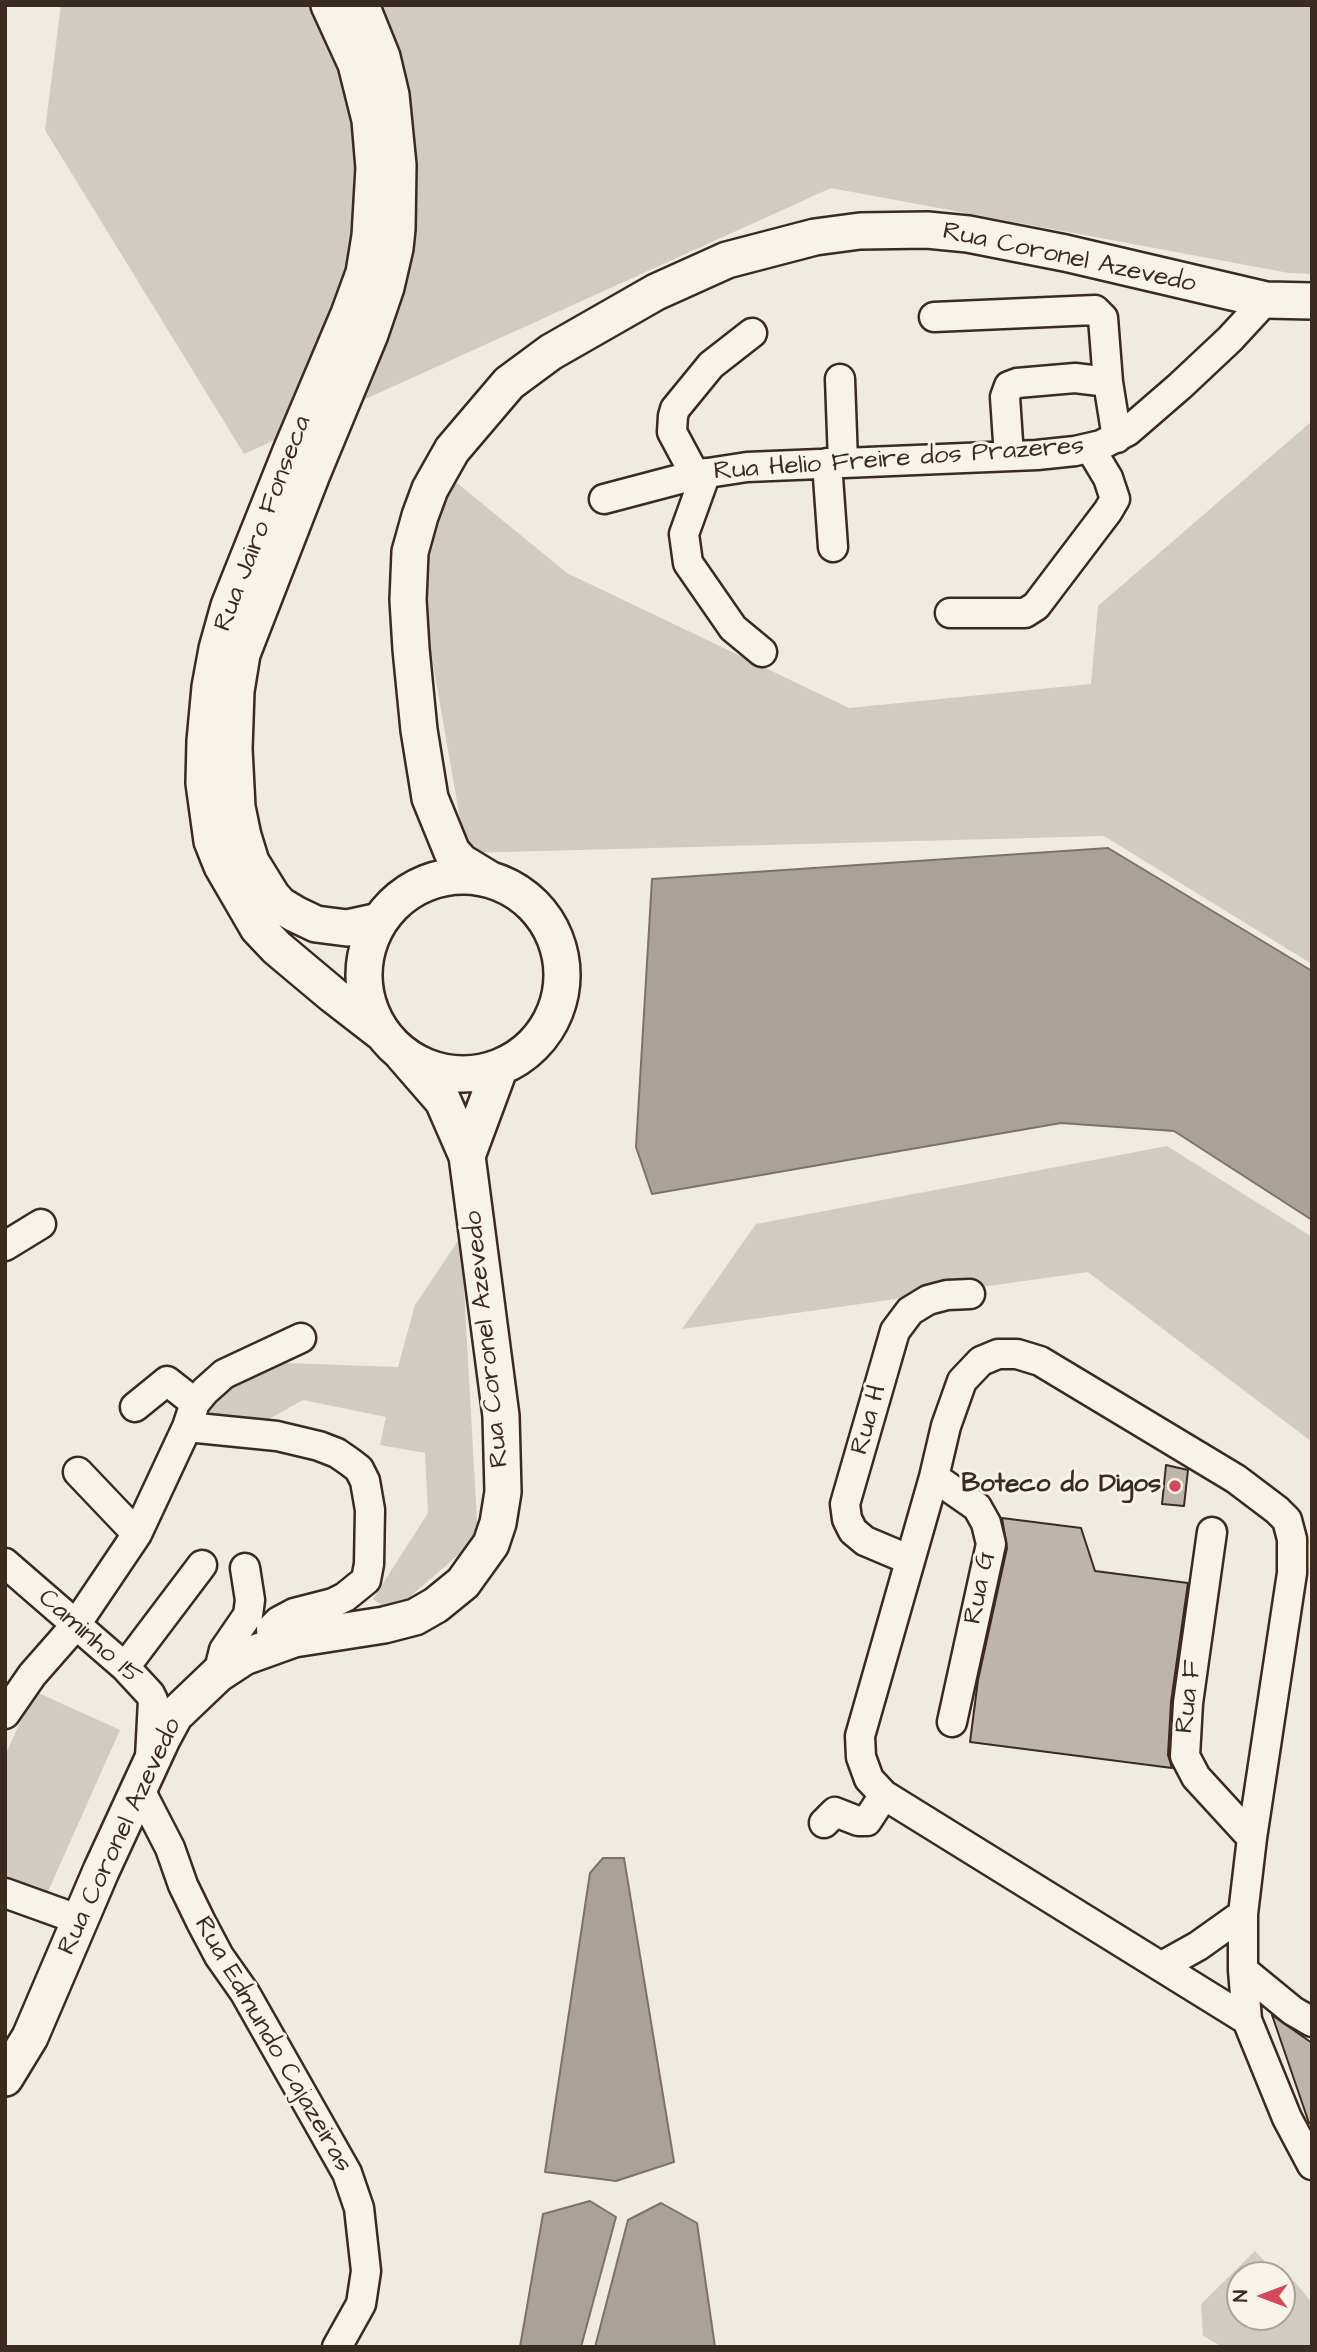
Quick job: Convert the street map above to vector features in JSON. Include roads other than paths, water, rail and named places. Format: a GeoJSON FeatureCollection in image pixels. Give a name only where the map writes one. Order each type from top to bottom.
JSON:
{"type":"FeatureCollection","features":[{"type":"Feature","properties":{"kind":"main road","name":"Rua Jairo Fonseca"},"geometry":{"type":"LineString","coordinates":[[329,5],[356,64],[370,120],[374,155],[370,236],[363,272],[349,314],[229,606],[216,649],[210,687],[204,783],[210,829],[217,855],[258,928],[277,948],[392,1044]]}},
{"type":"Feature","properties":{"kind":"main road","name":"Rua Jairo Fonseca"},"geometry":{"type":"LineString","coordinates":[[361,5],[382,57],[391,95],[398,179],[395,248],[386,287],[370,334],[242,654],[236,691],[234,749],[237,807],[243,836],[251,862],[272,896],[287,910],[316,924],[347,928],[379,921]]}},
{"type":"Feature","properties":{"kind":"main road","name":"Rua Coronel Azevedo"},"geometry":{"type":"LineString","coordinates":[[430,798],[419,730],[409,615],[410,552],[416,526],[443,465],[476,420],[509,383],[551,352],[577,337],[664,288],[727,260],[815,237],[860,231],[948,231],[978,235],[1266,300],[1312,301]]}},
{"type":"Feature","properties":{"kind":"main road"},"geometry":{"type":"LineString","coordinates":[[392,1044],[425,1068],[450,1074],[475,1074],[500,1068],[524,1054],[543,1034],[556,1010],[562,983],[560,956],[551,929],[536,907],[514,890],[461,862],[452,852],[430,798]]}},
{"type":"Feature","properties":{"kind":"main road"},"geometry":{"type":"LineString","coordinates":[[430,798],[423,859],[402,896],[379,921],[367,948],[363,978],[369,1007],[392,1044],[443,1101],[467,1156]]}},
{"type":"Feature","properties":{"kind":"main road"},"geometry":{"type":"LineString","coordinates":[[402,896],[429,881],[459,875],[489,878]]}},
{"type":"Feature","properties":{"kind":"main road"},"geometry":{"type":"LineString","coordinates":[[467,1156],[500,1068]]}},
{"type":"Feature","properties":{"kind":"main road","name":"Rua Coronel Azevedo"},"geometry":{"type":"LineString","coordinates":[[5,2078],[30,2037],[144,1777],[175,1716],[218,1674],[244,1657],[294,1639],[384,1625],[415,1617],[436,1605],[463,1583],[491,1544],[503,1499],[501,1416],[467,1156]]}},
{"type":"Feature","properties":{"kind":"street","name":"Rua Helio Freire dos Prazeres"},"geometry":{"type":"LineString","coordinates":[[604,499],[701,474],[747,467],[1009,456],[1090,448],[1117,438],[1180,386],[1230,339],[1266,300]]}},
{"type":"Feature","properties":{"kind":"street"},"geometry":{"type":"LineString","coordinates":[[934,317],[1095,310],[1103,318],[1108,382],[1117,438]]}},
{"type":"Feature","properties":{"kind":"street"},"geometry":{"type":"LineString","coordinates":[[752,333],[711,365],[676,409],[672,432],[701,474],[684,534],[688,563],[733,628],[762,652]]}},
{"type":"Feature","properties":{"kind":"street"},"geometry":{"type":"LineString","coordinates":[[1009,456],[1005,397],[1009,386],[1074,378],[1108,382]]}},
{"type":"Feature","properties":{"kind":"street"},"geometry":{"type":"LineString","coordinates":[[833,547],[840,379]]}},
{"type":"Feature","properties":{"kind":"street"},"geometry":{"type":"LineString","coordinates":[[950,613],[1025,613],[1036,606],[1115,499],[1108,478],[1090,448]]}},
{"type":"Feature","properties":{"kind":"street"},"geometry":{"type":"LineString","coordinates":[[5,1246],[41,1224]]}},
{"type":"Feature","properties":{"kind":"street","name":"Rua H"},"geometry":{"type":"LineString","coordinates":[[910,1560],[865,1541],[853,1531],[847,1519],[845,1504],[895,1331],[910,1311],[928,1300],[947,1295],[970,1294]]}},
{"type":"Feature","properties":{"kind":"street"},"geometry":{"type":"LineString","coordinates":[[5,1714],[37,1669],[75,1626],[137,1534],[191,1415],[218,1377],[301,1338]]}},
{"type":"Feature","properties":{"kind":"street"},"geometry":{"type":"LineString","coordinates":[[1247,2020],[884,1796],[869,1779],[861,1757],[860,1737],[947,1426],[962,1381],[981,1361],[998,1354],[1017,1354],[1040,1361],[1213,1465],[1256,1494],[1287,1520],[1292,1539],[1292,1573],[1252,1838],[1243,1913],[1243,1970],[1247,2020],[1287,2118],[1312,2165]]}},
{"type":"Feature","properties":{"kind":"street"},"geometry":{"type":"LineString","coordinates":[[135,1407],[167,1381],[191,1415],[318,1446],[337,1453],[359,1469],[365,1481],[370,1510],[366,1580],[333,1603],[294,1613],[279,1620],[271,1629],[273,1646]]}},
{"type":"Feature","properties":{"kind":"street"},"geometry":{"type":"LineString","coordinates":[[78,1472],[137,1534]]}},
{"type":"Feature","properties":{"kind":"street","name":"Rua G"},"geometry":{"type":"LineString","coordinates":[[934,1477],[976,1507],[986,1523],[991,1544],[952,1723]]}},
{"type":"Feature","properties":{"kind":"street","name":"Rua F"},"geometry":{"type":"LineString","coordinates":[[1212,1532],[1188,1703],[1185,1756],[1196,1777],[1252,1838]]}},
{"type":"Feature","properties":{"kind":"street","name":"Caminho 15"},"geometry":{"type":"LineString","coordinates":[[5,1563],[125,1667],[153,1700],[144,1777]]}},
{"type":"Feature","properties":{"kind":"street"},"geometry":{"type":"LineString","coordinates":[[125,1667],[202,1565]]}},
{"type":"Feature","properties":{"kind":"street"},"geometry":{"type":"LineString","coordinates":[[218,1674],[224,1650],[248,1615],[250,1600],[245,1568]]}},
{"type":"Feature","properties":{"kind":"street","name":"Rua Edmundo Cajazeiras"},"geometry":{"type":"LineString","coordinates":[[144,1777],[183,1885],[201,1922],[219,1956],[245,1993],[347,2173],[359,2208],[366,2271],[361,2304],[337,2347]]}},
{"type":"Feature","properties":{"kind":"street"},"geometry":{"type":"LineString","coordinates":[[824,1823],[835,1812],[858,1821],[867,1821],[884,1796]]}},
{"type":"Feature","properties":{"kind":"street"},"geometry":{"type":"LineString","coordinates":[[5,1893],[80,1920]]}},
{"type":"Feature","properties":{"kind":"street"},"geometry":{"type":"LineString","coordinates":[[1162,1966],[1198,1946],[1243,1913]]}},
{"type":"Feature","properties":{"kind":"street"},"geometry":{"type":"LineString","coordinates":[[1243,1970],[1293,2011],[1312,2022]]}},
{"type":"Feature","properties":{"kind":"place","name":"Boteco do Digos"},"geometry":{"type":"Point","coordinates":[1175,1486]}}]}
